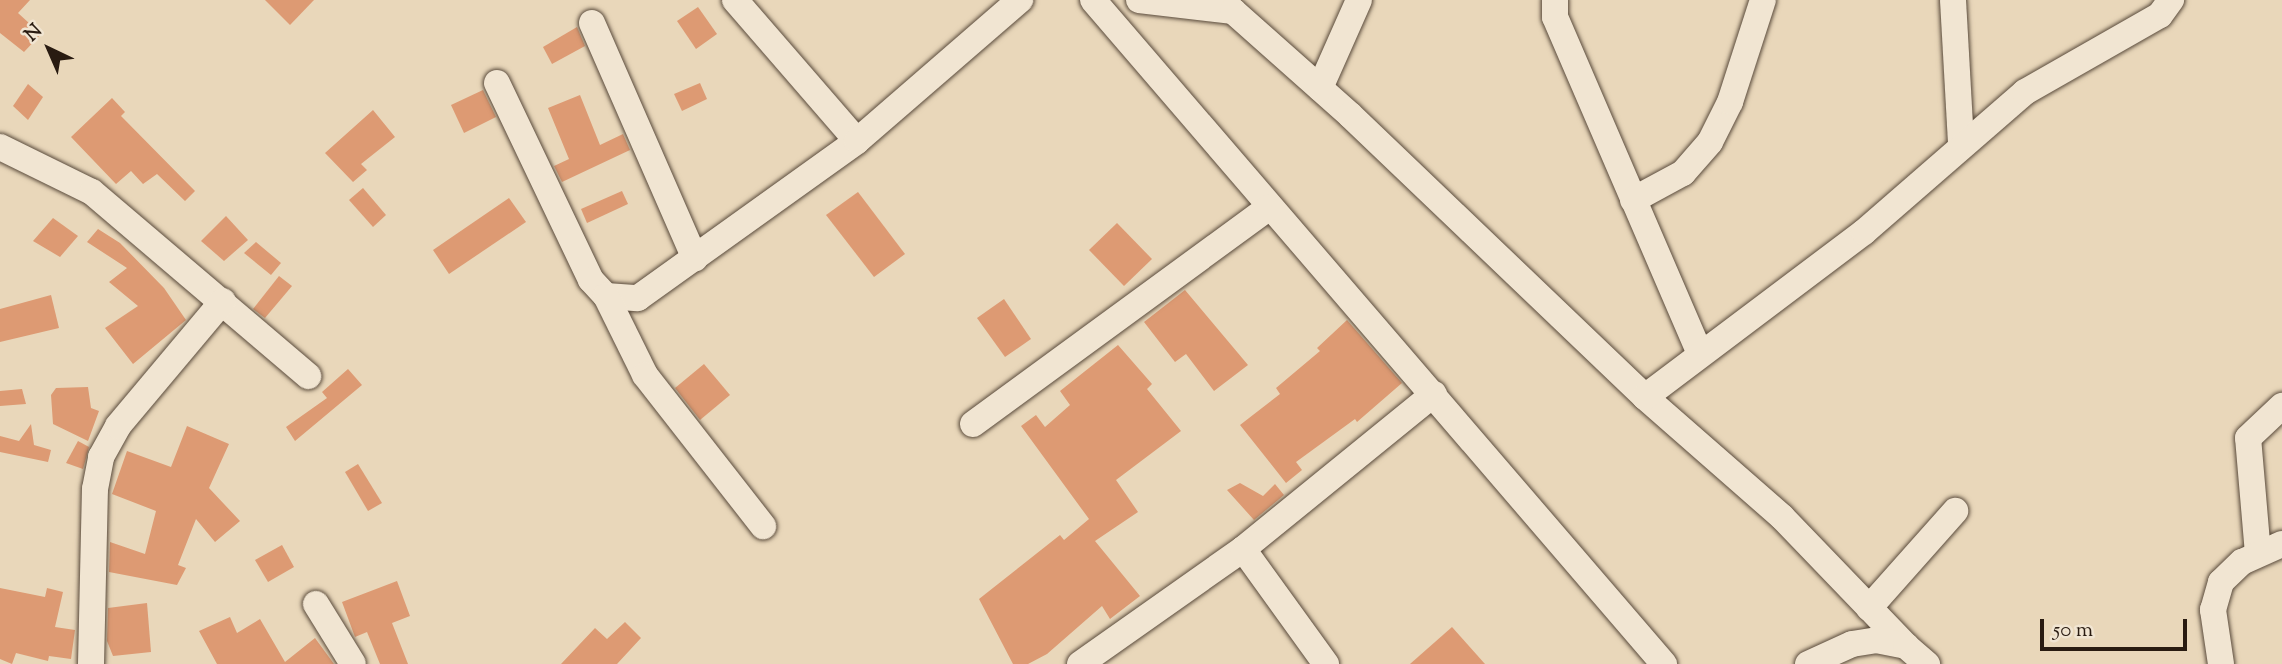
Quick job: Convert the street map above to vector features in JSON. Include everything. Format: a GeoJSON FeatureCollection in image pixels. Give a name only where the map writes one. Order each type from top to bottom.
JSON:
{"type":"FeatureCollection","features":[{"type":"Feature","properties":{"kind":"street"},"geometry":{"type":"LineString","coordinates":[[735,0],[857,141]]}},
{"type":"Feature","properties":{"kind":"street"},"geometry":{"type":"LineString","coordinates":[[606,296],[638,298],[695,259],[857,141],[1020,0]]}},
{"type":"Feature","properties":{"kind":"street"},"geometry":{"type":"LineString","coordinates":[[1093,0],[1664,664]]}},
{"type":"Feature","properties":{"kind":"street"},"geometry":{"type":"LineString","coordinates":[[1139,0],[1233,11],[1320,88],[1645,397],[1782,517],[1906,646],[1927,664]]}},
{"type":"Feature","properties":{"kind":"street"},"geometry":{"type":"LineString","coordinates":[[1320,88],[1359,0]]}},
{"type":"Feature","properties":{"kind":"street"},"geometry":{"type":"LineString","coordinates":[[1555,0],[1555,17],[1699,352]]}},
{"type":"Feature","properties":{"kind":"street"},"geometry":{"type":"LineString","coordinates":[[1633,200],[1682,173],[1710,142],[1730,102],[1762,0]]}},
{"type":"Feature","properties":{"kind":"street"},"geometry":{"type":"LineString","coordinates":[[1953,0],[1961,144]]}},
{"type":"Feature","properties":{"kind":"street"},"geometry":{"type":"LineString","coordinates":[[1645,397],[1699,352],[1864,232],[1961,144],[2025,92],[2160,15],[2171,0]]}},
{"type":"Feature","properties":{"kind":"street"},"geometry":{"type":"LineString","coordinates":[[592,23],[695,259]]}},
{"type":"Feature","properties":{"kind":"street"},"geometry":{"type":"LineString","coordinates":[[497,83],[591,280],[606,296],[645,375],[763,526]]}},
{"type":"Feature","properties":{"kind":"street"},"geometry":{"type":"LineString","coordinates":[[0,147],[92,191],[308,376]]}},
{"type":"Feature","properties":{"kind":"street"},"geometry":{"type":"LineString","coordinates":[[973,424],[1269,207]]}},
{"type":"Feature","properties":{"kind":"street"},"geometry":{"type":"LineString","coordinates":[[91,664],[95,489],[101,457],[118,426],[223,301]]}},
{"type":"Feature","properties":{"kind":"street"},"geometry":{"type":"LineString","coordinates":[[1080,664],[1243,549],[1434,394]]}},
{"type":"Feature","properties":{"kind":"street"},"geometry":{"type":"LineString","coordinates":[[2221,664],[2213,610],[2221,582],[2270,549],[2248,438],[2282,406]]}},
{"type":"Feature","properties":{"kind":"street"},"geometry":{"type":"LineString","coordinates":[[1869,608],[1955,511]]}},
{"type":"Feature","properties":{"kind":"street"},"geometry":{"type":"LineString","coordinates":[[1243,549],[1326,664]]}},
{"type":"Feature","properties":{"kind":"street"},"geometry":{"type":"LineString","coordinates":[[316,604],[353,664]]}},
{"type":"Feature","properties":{"kind":"street"},"geometry":{"type":"LineString","coordinates":[[1808,664],[1852,644],[1876,640],[1906,646]]}},
{"type":"Feature","properties":{"kind":"building"},"geometry":{"type":"Polygon","coordinates":[[[0,0],[30,0],[18,13],[41,34],[24,52],[0,33],[0,0]]]}},
{"type":"Feature","properties":{"kind":"building"},"geometry":{"type":"Polygon","coordinates":[[[265,0],[314,0],[290,25],[265,0]]]}},
{"type":"Feature","properties":{"kind":"building"},"geometry":{"type":"Polygon","coordinates":[[[698,7],[717,34],[696,49],[677,21],[698,7]]]}},
{"type":"Feature","properties":{"kind":"building"},"geometry":{"type":"Polygon","coordinates":[[[577,27],[585,46],[552,64],[543,47],[577,27]]]}},
{"type":"Feature","properties":{"kind":"building"},"geometry":{"type":"Polygon","coordinates":[[[700,83],[707,99],[682,111],[674,94],[700,83]]]}},
{"type":"Feature","properties":{"kind":"building"},"geometry":{"type":"Polygon","coordinates":[[[28,84],[43,97],[28,120],[13,106],[28,84]]]}},
{"type":"Feature","properties":{"kind":"building"},"geometry":{"type":"Polygon","coordinates":[[[483,90],[496,117],[464,133],[451,105],[483,90]]]}},
{"type":"Feature","properties":{"kind":"building"},"geometry":{"type":"Polygon","coordinates":[[[580,95],[600,145],[623,134],[630,150],[562,182],[554,166],[569,159],[548,108],[580,95]]]}},
{"type":"Feature","properties":{"kind":"building"},"geometry":{"type":"Polygon","coordinates":[[[112,98],[125,112],[121,116],[195,191],[185,201],[157,174],[143,184],[131,171],[116,184],[71,137],[112,98]]]}},
{"type":"Feature","properties":{"kind":"building"},"geometry":{"type":"Polygon","coordinates":[[[373,110],[395,137],[361,164],[367,170],[353,182],[325,153],[373,110]]]}},
{"type":"Feature","properties":{"kind":"building"},"geometry":{"type":"Polygon","coordinates":[[[363,188],[386,215],[373,227],[349,200],[363,188]]]}},
{"type":"Feature","properties":{"kind":"building"},"geometry":{"type":"Polygon","coordinates":[[[622,191],[628,204],[587,223],[581,209],[622,191]]]}},
{"type":"Feature","properties":{"kind":"building"},"geometry":{"type":"Polygon","coordinates":[[[858,192],[905,254],[874,277],[826,215],[858,192]]]}},
{"type":"Feature","properties":{"kind":"building"},"geometry":{"type":"Polygon","coordinates":[[[509,198],[526,222],[449,274],[433,250],[509,198]]]}},
{"type":"Feature","properties":{"kind":"building"},"geometry":{"type":"Polygon","coordinates":[[[226,216],[248,240],[224,261],[201,241],[226,216]]]}},
{"type":"Feature","properties":{"kind":"building"},"geometry":{"type":"Polygon","coordinates":[[[53,218],[78,236],[60,257],[33,241],[53,218]]]}},
{"type":"Feature","properties":{"kind":"building"},"geometry":{"type":"Polygon","coordinates":[[[1117,223],[1152,259],[1124,286],[1089,250],[1117,223]]]}},
{"type":"Feature","properties":{"kind":"building"},"geometry":{"type":"Polygon","coordinates":[[[98,229],[120,243],[164,288],[186,320],[133,364],[105,328],[138,306],[109,282],[127,268],[87,242],[98,229]]]}},
{"type":"Feature","properties":{"kind":"building"},"geometry":{"type":"Polygon","coordinates":[[[256,242],[281,263],[271,275],[244,253],[256,242]]]}},
{"type":"Feature","properties":{"kind":"building"},"geometry":{"type":"Polygon","coordinates":[[[279,276],[292,286],[265,318],[253,309],[279,276]]]}},
{"type":"Feature","properties":{"kind":"building"},"geometry":{"type":"Polygon","coordinates":[[[1185,290],[1248,365],[1214,391],[1186,354],[1175,362],[1144,322],[1185,290]]]}},
{"type":"Feature","properties":{"kind":"building"},"geometry":{"type":"Polygon","coordinates":[[[51,295],[59,328],[0,342],[0,309],[51,295]]]}},
{"type":"Feature","properties":{"kind":"building"},"geometry":{"type":"Polygon","coordinates":[[[1004,299],[1031,339],[1005,357],[977,318],[1004,299]]]}},
{"type":"Feature","properties":{"kind":"building"},"geometry":{"type":"Polygon","coordinates":[[[1347,320],[1402,383],[1357,422],[1355,419],[1296,462],[1302,470],[1286,483],[1240,425],[1280,394],[1276,388],[1320,351],[1317,348],[1347,320]]]}},
{"type":"Feature","properties":{"kind":"building"},"geometry":{"type":"Polygon","coordinates":[[[1118,345],[1152,384],[1147,389],[1181,431],[1116,480],[1138,512],[1095,541],[1140,596],[1110,619],[1102,606],[1047,654],[1028,664],[1013,664],[979,599],[1060,535],[1064,540],[1089,519],[1021,426],[1036,415],[1045,427],[1070,405],[1060,391],[1118,345]]]}},
{"type":"Feature","properties":{"kind":"building"},"geometry":{"type":"Polygon","coordinates":[[[704,364],[730,395],[700,420],[675,388],[704,364]]]}},
{"type":"Feature","properties":{"kind":"building"},"geometry":{"type":"Polygon","coordinates":[[[348,369],[362,385],[295,441],[286,427],[327,398],[322,392],[348,369]]]}},
{"type":"Feature","properties":{"kind":"building"},"geometry":{"type":"Polygon","coordinates":[[[88,387],[91,408],[99,411],[88,441],[53,424],[51,395],[56,388],[88,387]]]}},
{"type":"Feature","properties":{"kind":"building"},"geometry":{"type":"Polygon","coordinates":[[[22,389],[26,404],[0,406],[0,391],[22,389]]]}},
{"type":"Feature","properties":{"kind":"building"},"geometry":{"type":"Polygon","coordinates":[[[31,424],[34,445],[51,450],[48,462],[0,452],[0,436],[19,441],[31,424]]]}},
{"type":"Feature","properties":{"kind":"building"},"geometry":{"type":"Polygon","coordinates":[[[187,426],[229,444],[209,488],[240,521],[215,542],[196,519],[178,565],[186,568],[177,585],[109,572],[110,542],[145,554],[156,511],[112,494],[127,451],[171,467],[187,426]]]}},
{"type":"Feature","properties":{"kind":"building"},"geometry":{"type":"Polygon","coordinates":[[[78,441],[89,447],[83,469],[66,463],[78,441]]]}},
{"type":"Feature","properties":{"kind":"building"},"geometry":{"type":"Polygon","coordinates":[[[358,464],[382,503],[368,511],[345,472],[358,464]]]}},
{"type":"Feature","properties":{"kind":"building"},"geometry":{"type":"Polygon","coordinates":[[[1240,483],[1263,496],[1275,484],[1284,495],[1254,520],[1227,490],[1240,483]]]}},
{"type":"Feature","properties":{"kind":"building"},"geometry":{"type":"Polygon","coordinates":[[[282,545],[294,567],[268,582],[255,560],[282,545]]]}},
{"type":"Feature","properties":{"kind":"building"},"geometry":{"type":"Polygon","coordinates":[[[397,581],[410,616],[392,623],[408,664],[380,664],[367,632],[355,637],[342,602],[397,581]]]}},
{"type":"Feature","properties":{"kind":"building"},"geometry":{"type":"Polygon","coordinates":[[[0,588],[45,597],[47,588],[63,592],[55,627],[75,630],[71,659],[49,656],[48,661],[16,653],[12,664],[0,659],[0,588]]]}},
{"type":"Feature","properties":{"kind":"building"},"geometry":{"type":"Polygon","coordinates":[[[147,603],[151,652],[113,656],[107,641],[108,608],[147,603]]]}},
{"type":"Feature","properties":{"kind":"building"},"geometry":{"type":"Polygon","coordinates":[[[230,617],[237,633],[260,619],[285,662],[315,638],[334,664],[217,664],[199,631],[230,617]]]}},
{"type":"Feature","properties":{"kind":"building"},"geometry":{"type":"Polygon","coordinates":[[[625,622],[641,638],[617,664],[561,664],[595,628],[607,639],[625,622]]]}},
{"type":"Feature","properties":{"kind":"building"},"geometry":{"type":"Polygon","coordinates":[[[1452,627],[1485,664],[1410,664],[1452,627]]]}}]}
